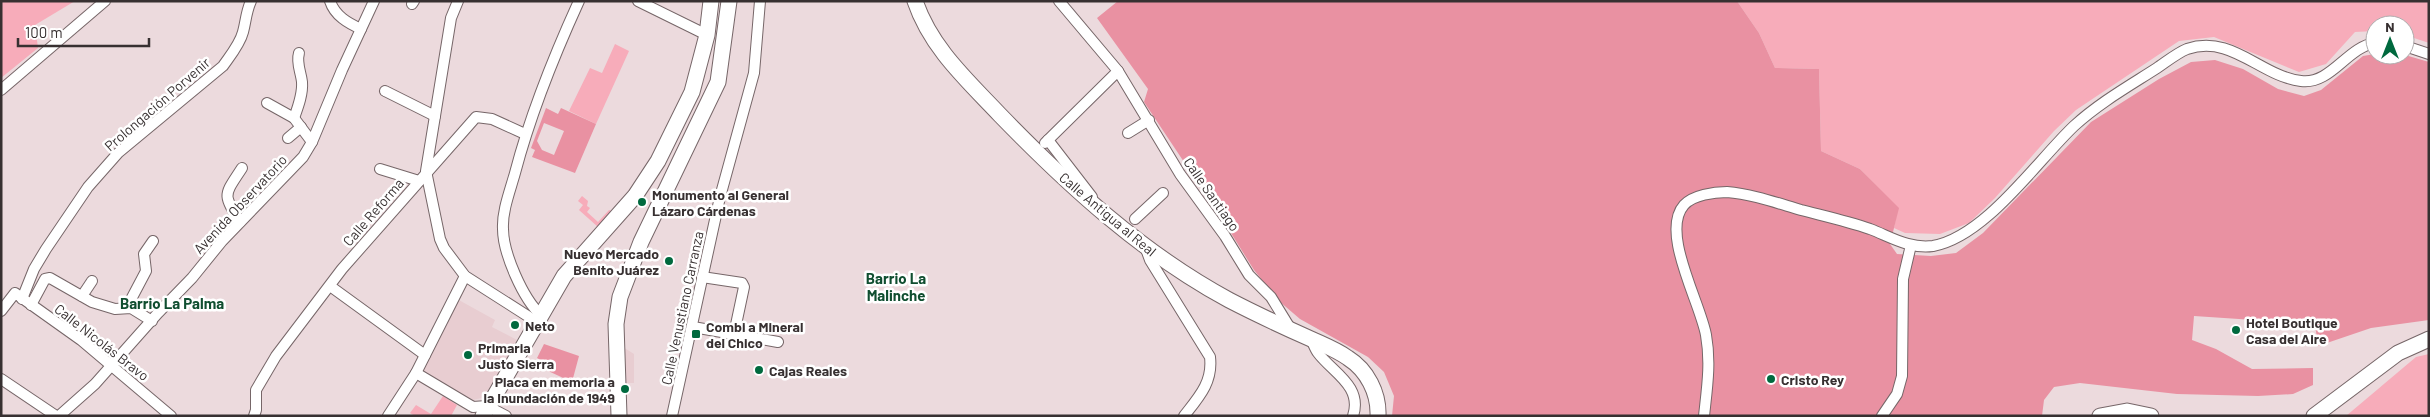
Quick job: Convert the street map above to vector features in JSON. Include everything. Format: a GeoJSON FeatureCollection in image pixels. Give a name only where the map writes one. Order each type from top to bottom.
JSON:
{"type":"FeatureCollection","features":[{"type":"Feature","properties":{"kind":"main road"},"geometry":{"type":"LineString","coordinates":[[485,411],[564,276],[634,196],[658,161],[692,92],[707,35],[711,1]]}},
{"type":"Feature","properties":{"kind":"main road"},"geometry":{"type":"LineString","coordinates":[[619,416],[616,324],[620,297],[641,242],[718,82],[729,1]]}},
{"type":"Feature","properties":{"kind":"main road","name":"Calle Antigua al Real"},"geometry":{"type":"LineString","coordinates":[[915,1],[931,38],[958,72],[1031,147],[1110,219],[1146,249],[1228,299],[1343,354],[1359,366],[1372,386],[1376,397],[1378,416]]}},
{"type":"Feature","properties":{"kind":"main road"},"geometry":{"type":"LineString","coordinates":[[2314,416],[2398,353],[2429,339]]}},
{"type":"Feature","properties":{"kind":"main road"},"geometry":{"type":"LineString","coordinates":[[2100,416],[2127,411],[2151,416]]}},
{"type":"Feature","properties":{"kind":"street"},"geometry":{"type":"LineString","coordinates":[[1,90],[105,1]]}},
{"type":"Feature","properties":{"kind":"street","name":"Prolongación Porvenir"},"geometry":{"type":"LineString","coordinates":[[23,299],[34,269],[88,187],[118,153],[222,66],[232,55],[243,33],[245,13],[251,1]]}},
{"type":"Feature","properties":{"kind":"street"},"geometry":{"type":"LineString","coordinates":[[330,1],[332,8],[341,18],[361,29]]}},
{"type":"Feature","properties":{"kind":"street","name":"Avenida Observatorio"},"geometry":{"type":"LineString","coordinates":[[62,415],[111,367],[240,222],[303,157],[312,142],[342,70],[374,1]]}},
{"type":"Feature","properties":{"kind":"street","name":"Calle Reforma"},"geometry":{"type":"LineString","coordinates":[[254,416],[256,410],[256,390],[267,369],[342,269],[426,171],[451,18],[458,1]]}},
{"type":"Feature","properties":{"kind":"street"},"geometry":{"type":"LineString","coordinates":[[539,318],[531,306],[504,241],[504,217],[525,134],[543,81],[579,1]]}},
{"type":"Feature","properties":{"kind":"street"},"geometry":{"type":"LineString","coordinates":[[638,1],[707,35]]}},
{"type":"Feature","properties":{"kind":"street","name":"Calle Venustiano Carranza"},"geometry":{"type":"LineString","coordinates":[[672,416],[732,148],[754,73],[760,1]]}},
{"type":"Feature","properties":{"kind":"street","name":"Calle Santiago"},"geometry":{"type":"LineString","coordinates":[[1059,1],[1118,71],[1180,174],[1225,236],[1249,275],[1270,298],[1290,329]]}},
{"type":"Feature","properties":{"kind":"street"},"geometry":{"type":"LineString","coordinates":[[1704,416],[1710,366],[1706,333],[1678,250],[1675,229],[1678,217],[1685,204],[1705,194],[1726,192],[1751,196],[1870,230],[1911,245],[1932,246],[1972,229],[2088,114],[2186,49],[2207,45],[2228,48],[2288,78],[2303,82],[2316,80],[2358,48],[2365,46]]}},
{"type":"Feature","properties":{"kind":"street"},"geometry":{"type":"LineString","coordinates":[[2415,49],[2429,54]]}},
{"type":"Feature","properties":{"kind":"street"},"geometry":{"type":"LineString","coordinates":[[294,118],[302,83],[298,63],[299,53]]}},
{"type":"Feature","properties":{"kind":"street"},"geometry":{"type":"LineString","coordinates":[[1110,219],[1047,141],[1118,71]]}},
{"type":"Feature","properties":{"kind":"street"},"geometry":{"type":"LineString","coordinates":[[385,91],[435,116]]}},
{"type":"Feature","properties":{"kind":"street"},"geometry":{"type":"LineString","coordinates":[[267,103],[294,118],[312,142]]}},
{"type":"Feature","properties":{"kind":"street"},"geometry":{"type":"LineString","coordinates":[[525,134],[492,119],[476,117],[426,171],[440,239],[444,248],[465,276],[539,318]]}},
{"type":"Feature","properties":{"kind":"street"},"geometry":{"type":"LineString","coordinates":[[1128,133],[1148,120]]}},
{"type":"Feature","properties":{"kind":"street"},"geometry":{"type":"LineString","coordinates":[[288,138],[301,127]]}},
{"type":"Feature","properties":{"kind":"street"},"geometry":{"type":"LineString","coordinates":[[240,222],[226,196],[227,190],[242,168]]}},
{"type":"Feature","properties":{"kind":"street"},"geometry":{"type":"LineString","coordinates":[[380,169],[419,180]]}},
{"type":"Feature","properties":{"kind":"street"},"geometry":{"type":"LineString","coordinates":[[1135,219],[1163,193]]}},
{"type":"Feature","properties":{"kind":"street"},"geometry":{"type":"LineString","coordinates":[[127,307],[146,271],[144,254],[153,242]]}},
{"type":"Feature","properties":{"kind":"street"},"geometry":{"type":"LineString","coordinates":[[1882,416],[1897,394],[1902,376],[1904,279],[1911,245]]}},
{"type":"Feature","properties":{"kind":"street"},"geometry":{"type":"LineString","coordinates":[[1146,249],[1150,260],[1210,357],[1212,369],[1209,381],[1203,392],[1184,416]]}},
{"type":"Feature","properties":{"kind":"street"},"geometry":{"type":"LineString","coordinates":[[388,416],[416,373],[465,276]]}},
{"type":"Feature","properties":{"kind":"street"},"geometry":{"type":"LineString","coordinates":[[702,277],[742,283],[744,287],[734,334]]}},
{"type":"Feature","properties":{"kind":"street"},"geometry":{"type":"LineString","coordinates":[[1,311],[23,299],[48,278],[82,296],[115,309],[127,307],[152,321]]}},
{"type":"Feature","properties":{"kind":"street"},"geometry":{"type":"LineString","coordinates":[[82,296],[92,281]]}},
{"type":"Feature","properties":{"kind":"street"},"geometry":{"type":"LineString","coordinates":[[330,286],[425,355]]}},
{"type":"Feature","properties":{"kind":"street","name":"Calle Nicolás Bravo"},"geometry":{"type":"LineString","coordinates":[[23,299],[81,340],[171,416]]}},
{"type":"Feature","properties":{"kind":"street"},"geometry":{"type":"LineString","coordinates":[[693,327],[778,342]]}},
{"type":"Feature","properties":{"kind":"street"},"geometry":{"type":"LineString","coordinates":[[1311,339],[1317,352],[1340,373],[1348,384],[1354,398],[1353,416]]}},
{"type":"Feature","properties":{"kind":"street"},"geometry":{"type":"LineString","coordinates":[[416,373],[473,407],[506,416]]}},
{"type":"Feature","properties":{"kind":"street"},"geometry":{"type":"LineString","coordinates":[[1,379],[62,415]]}},
{"type":"Feature","properties":{"kind":"shaded area"},"geometry":{"type":"Polygon","coordinates":[[[1,1],[75,1],[35,25],[38,48],[1,78],[1,1]]]}},
{"type":"Feature","properties":{"kind":"shaded area"},"geometry":{"type":"Polygon","coordinates":[[[1118,1],[1737,1],[1759,33],[1775,68],[1819,69],[1821,151],[1860,169],[1899,208],[1890,244],[1897,254],[1931,256],[1956,253],[1983,233],[2091,122],[2159,79],[2191,62],[2215,60],[2243,69],[2278,89],[2304,96],[2321,90],[2363,56],[2365,56],[2365,65],[2415,65],[2415,58],[2429,62],[2429,320],[2371,328],[2318,346],[2315,324],[2194,316],[2192,340],[2216,349],[2252,369],[2313,368],[2313,385],[2293,394],[2258,396],[2177,394],[2080,383],[2054,387],[2044,400],[2042,416],[1392,416],[1394,396],[1384,372],[1368,357],[1300,319],[1279,301],[1254,270],[1144,102],[1148,89],[1097,18],[1118,1]]]}},
{"type":"Feature","properties":{"kind":"shaded area"},"geometry":{"type":"Polygon","coordinates":[[[1737,1],[2429,1],[2429,43],[2415,38],[2415,15],[2365,15],[2365,32],[2355,32],[2326,64],[2299,72],[2214,37],[2179,41],[2076,110],[2054,131],[1995,198],[1969,223],[1940,234],[1905,233],[1894,228],[1898,208],[1860,169],[1821,151],[1819,69],[1775,68],[1759,33],[1737,1]]]}},
{"type":"Feature","properties":{"kind":"shaded area"},"geometry":{"type":"Polygon","coordinates":[[[615,44],[629,51],[596,124],[569,111],[590,68],[602,73],[615,44]]]}},
{"type":"Feature","properties":{"kind":"shaded area"},"geometry":{"type":"Polygon","coordinates":[[[546,108],[558,114],[561,108],[596,124],[575,173],[532,157],[535,150],[531,148],[546,108]],[[544,123],[537,141],[542,150],[554,155],[564,131],[544,123]]]}},
{"type":"Feature","properties":{"kind":"shaded area"},"geometry":{"type":"Polygon","coordinates":[[[582,196],[588,201],[587,206],[590,208],[587,212],[598,222],[609,210],[612,211],[598,227],[579,210],[583,205],[578,201],[582,196]]]}},
{"type":"Feature","properties":{"kind":"shaded area","name":"Primaria Justo Sierra"},"geometry":{"type":"Polygon","coordinates":[[[457,299],[495,320],[492,327],[517,340],[485,397],[473,400],[420,370],[457,299]]]}},
{"type":"Feature","properties":{"kind":"shaded area"},"geometry":{"type":"Polygon","coordinates":[[[544,344],[579,356],[572,382],[546,370],[549,364],[537,358],[544,344]]]}},
{"type":"Feature","properties":{"kind":"shaded area"},"geometry":{"type":"Polygon","coordinates":[[[623,347],[634,354],[634,383],[624,383],[623,347]]]}},
{"type":"Feature","properties":{"kind":"shaded area"},"geometry":{"type":"Polygon","coordinates":[[[2429,354],[2429,416],[2346,416],[2416,357],[2429,354]]]}},
{"type":"Feature","properties":{"kind":"shaded area"},"geometry":{"type":"Polygon","coordinates":[[[443,396],[457,405],[451,416],[415,416],[410,413],[416,405],[431,414],[443,396]]]}},
{"type":"Feature","properties":{"kind":"place","name":"Monumento al General Lázaro Cárdenas"},"geometry":{"type":"Point","coordinates":[642,202]}},
{"type":"Feature","properties":{"kind":"place","name":"Nuevo Mercado Benito Juárez"},"geometry":{"type":"Point","coordinates":[669,261]}},
{"type":"Feature","properties":{"kind":"place","name":"Neto"},"geometry":{"type":"Point","coordinates":[515,325]}},
{"type":"Feature","properties":{"kind":"place","name":"Hotel Boutique Casa del Aire"},"geometry":{"type":"Point","coordinates":[2236,330]}},
{"type":"Feature","properties":{"kind":"place","name":"Combi a Mineral del Chico"},"geometry":{"type":"Point","coordinates":[696,334]}},
{"type":"Feature","properties":{"kind":"place","name":"Primaria Justo Sierra"},"geometry":{"type":"Point","coordinates":[468,355]}},
{"type":"Feature","properties":{"kind":"place","name":"Cajas Reales"},"geometry":{"type":"Point","coordinates":[759,370]}},
{"type":"Feature","properties":{"kind":"place","name":"Cristo Rey"},"geometry":{"type":"Point","coordinates":[1771,379]}},
{"type":"Feature","properties":{"kind":"place","name":"Placa en memoria a la Inundación de 1949"},"geometry":{"type":"Point","coordinates":[625,389]}},
{"type":"Feature","properties":{"kind":"district","name":"Barrio La Malinche"},"geometry":{"type":"Point","coordinates":[896,286]}},
{"type":"Feature","properties":{"kind":"district","name":"Barrio La Palma"},"geometry":{"type":"Point","coordinates":[172,303]}}]}
